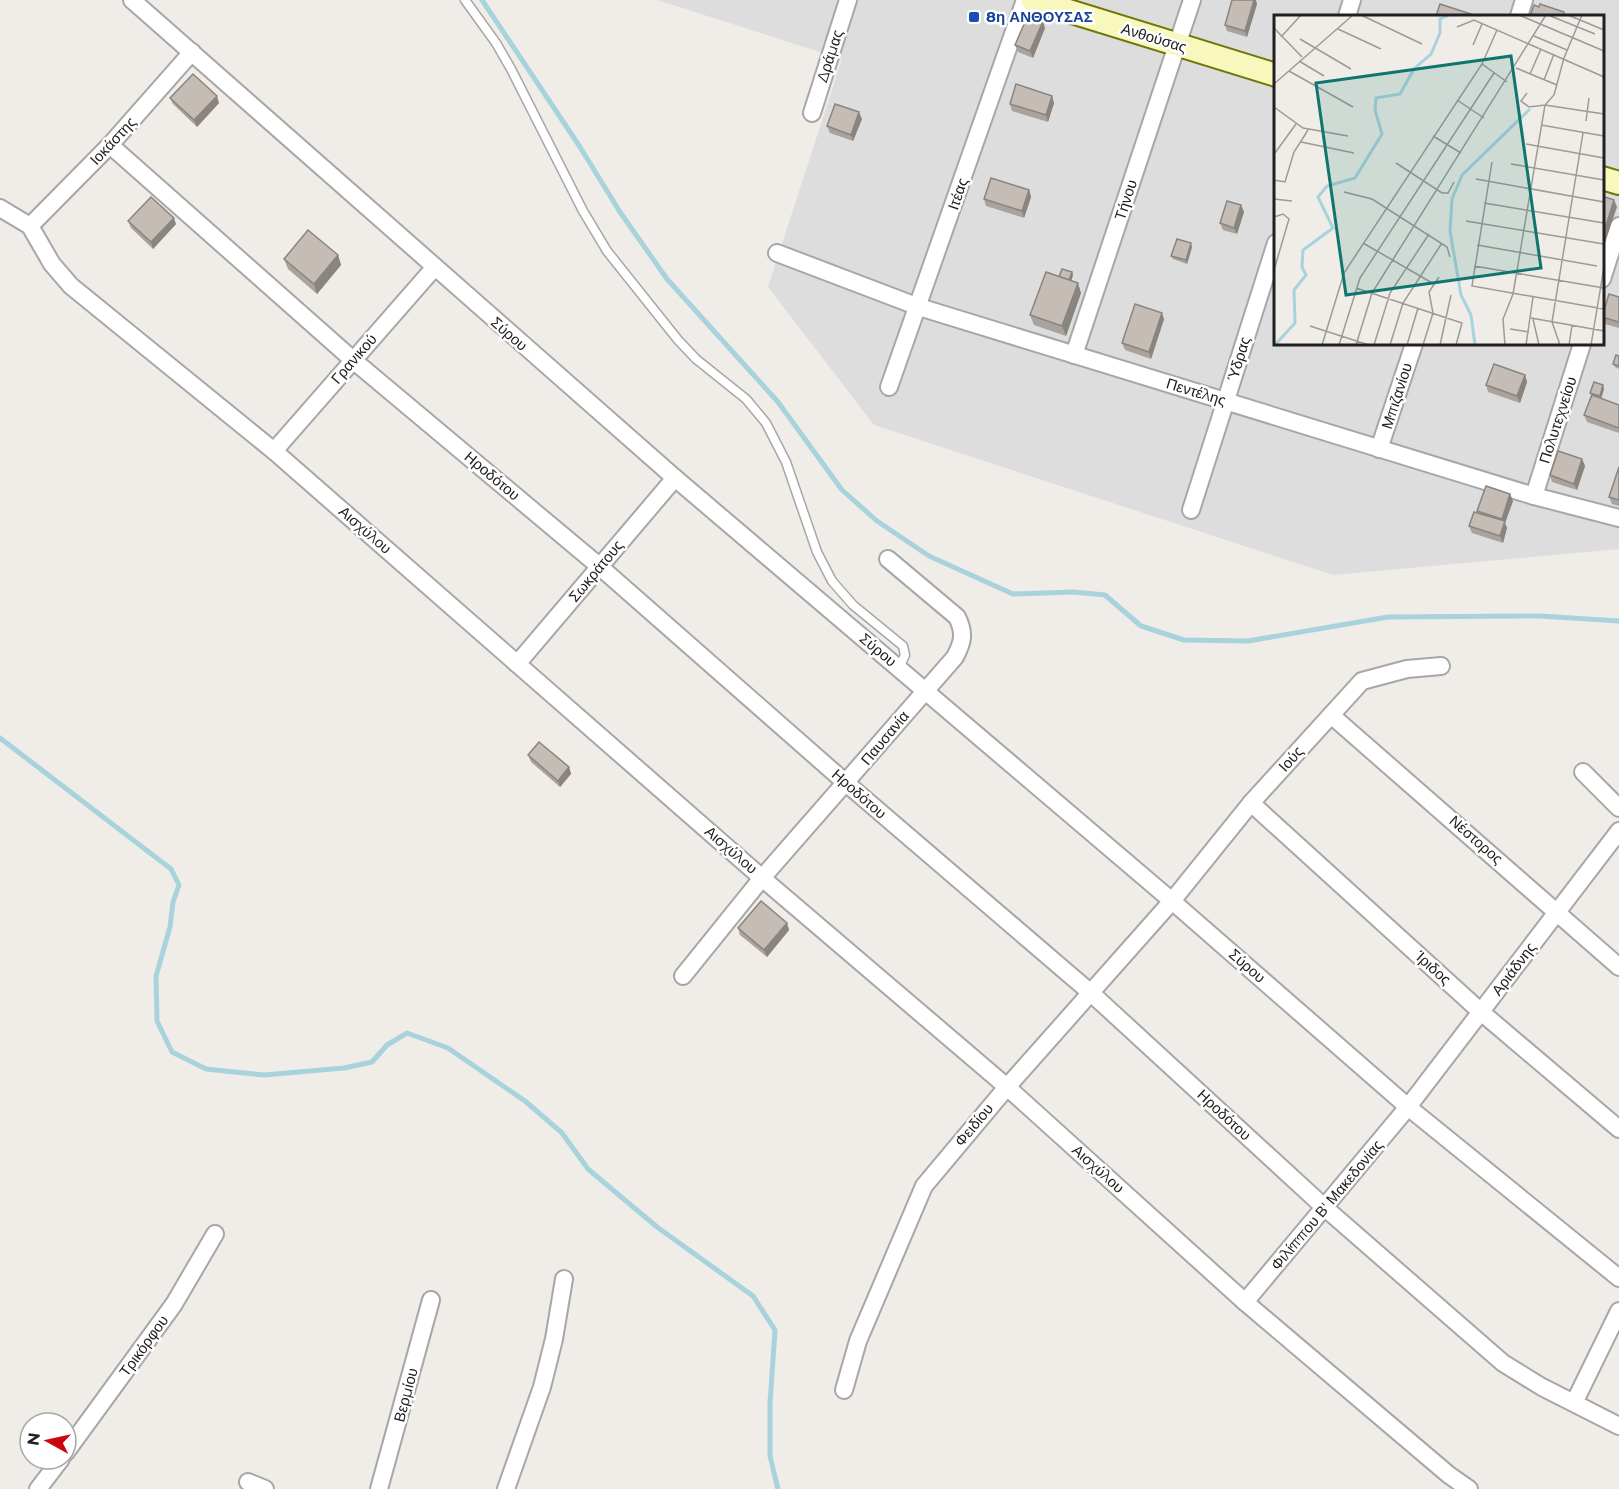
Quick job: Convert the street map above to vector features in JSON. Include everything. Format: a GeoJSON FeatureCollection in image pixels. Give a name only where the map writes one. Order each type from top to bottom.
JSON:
{"type":"FeatureCollection","features":[{"type":"Feature","properties":{"kind":"street","name":"Σύρου"},"geometry":{"type":"LineString","coordinates":[[132,0],[675,478],[1172,901],[1408,1107],[1619,1278]]}},
{"type":"Feature","properties":{"kind":"street","name":"Δράμας"},"geometry":{"type":"LineString","coordinates":[[812,113],[848,0]]}},
{"type":"Feature","properties":{"kind":"street","name":"Ιτέας"},"geometry":{"type":"LineString","coordinates":[[889,387],[1025,0]]}},
{"type":"Feature","properties":{"kind":"street","name":"Ανθούσας"},"geometry":{"type":"LineString","coordinates":[[1033,0],[1274,75]]}},
{"type":"Feature","properties":{"kind":"street","name":"Τήνου"},"geometry":{"type":"LineString","coordinates":[[1074,355],[1192,0]]}},
{"type":"Feature","properties":{"kind":"street"},"geometry":{"type":"LineString","coordinates":[[1347,15],[1352,0]]}},
{"type":"Feature","properties":{"kind":"street"},"geometry":{"type":"LineString","coordinates":[[1519,15],[1524,0]]}},
{"type":"Feature","properties":{"kind":"street","name":"Ιοκάστης"},"geometry":{"type":"LineString","coordinates":[[30,226],[110,145],[192,52]]}},
{"type":"Feature","properties":{"kind":"street","name":"Ηροδότου"},"geometry":{"type":"LineString","coordinates":[[110,145],[353,360],[600,566],[846,783],[1091,993],[1324,1208],[1503,1363],[1542,1387],[1619,1426]]}},
{"type":"Feature","properties":{"kind":"street"},"geometry":{"type":"LineString","coordinates":[[1604,179],[1619,183]]}},
{"type":"Feature","properties":{"kind":"street","name":"Αισχύλου"},"geometry":{"type":"LineString","coordinates":[[0,208],[30,226],[52,264],[71,286],[274,451],[762,878],[1007,1087],[1245,1302],[1449,1475],[1469,1489]]}},
{"type":"Feature","properties":{"kind":"street"},"geometry":{"type":"LineString","coordinates":[[1604,273],[1619,226]]}},
{"type":"Feature","properties":{"kind":"street","name":"Ύδρας"},"geometry":{"type":"LineString","coordinates":[[1191,510],[1274,246]]}},
{"type":"Feature","properties":{"kind":"street","name":"Πεντέλης"},"geometry":{"type":"LineString","coordinates":[[777,253],[919,307],[1534,496],[1619,518]]}},
{"type":"Feature","properties":{"kind":"street","name":"Γρανικού"},"geometry":{"type":"LineString","coordinates":[[274,451],[434,268]]}},
{"type":"Feature","properties":{"kind":"street","name":"Μπιζανίου"},"geometry":{"type":"LineString","coordinates":[[1380,449],[1414,345]]}},
{"type":"Feature","properties":{"kind":"street","name":"Πολυτεχνείου"},"geometry":{"type":"LineString","coordinates":[[1534,496],[1582,345]]}},
{"type":"Feature","properties":{"kind":"street","name":"Σωκράτους"},"geometry":{"type":"LineString","coordinates":[[517,664],[675,478]]}},
{"type":"Feature","properties":{"kind":"street","name":"Παυσανία"},"geometry":{"type":"LineString","coordinates":[[683,976],[762,878],[955,657],[962,643],[963,630],[957,617],[888,560]]}},
{"type":"Feature","properties":{"kind":"street","name":"Ιούς"},"geometry":{"type":"LineString","coordinates":[[1172,901],[1251,803],[1362,681],[1407,669],[1441,666]]}},
{"type":"Feature","properties":{"kind":"street","name":"Νέστορος"},"geometry":{"type":"LineString","coordinates":[[1331,715],[1619,967]]}},
{"type":"Feature","properties":{"kind":"street"},"geometry":{"type":"LineString","coordinates":[[1583,772],[1619,808]]}},
{"type":"Feature","properties":{"kind":"street","name":"Ίριδος"},"geometry":{"type":"LineString","coordinates":[[1251,803],[1481,1012],[1619,1128]]}},
{"type":"Feature","properties":{"kind":"street","name":"Αριάδνης"},"geometry":{"type":"LineString","coordinates":[[1408,1107],[1619,831]]}},
{"type":"Feature","properties":{"kind":"street","name":"Φειδίου"},"geometry":{"type":"LineString","coordinates":[[844,1390],[858,1341],[924,1186],[1007,1087],[1172,901]]}},
{"type":"Feature","properties":{"kind":"street","name":"Φιλίππου Β' Μακεδονίας"},"geometry":{"type":"LineString","coordinates":[[1245,1302],[1408,1107]]}},
{"type":"Feature","properties":{"kind":"street","name":"Τρικόρφου"},"geometry":{"type":"LineString","coordinates":[[78,1436],[174,1304],[215,1234]]}},
{"type":"Feature","properties":{"kind":"street"},"geometry":{"type":"LineString","coordinates":[[506,1489],[542,1387],[554,1339],[564,1279]]}},
{"type":"Feature","properties":{"kind":"street","name":"Βερμίου"},"geometry":{"type":"LineString","coordinates":[[379,1489],[431,1300]]}},
{"type":"Feature","properties":{"kind":"street"},"geometry":{"type":"LineString","coordinates":[[1574,1403],[1619,1311]]}},
{"type":"Feature","properties":{"kind":"street"},"geometry":{"type":"LineString","coordinates":[[38,1489],[52,1471]]}},
{"type":"Feature","properties":{"kind":"street"},"geometry":{"type":"LineString","coordinates":[[248,1482],[265,1489]]}},
{"type":"Feature","properties":{"kind":"lane"},"geometry":{"type":"LineString","coordinates":[[465,0],[511,69],[607,251],[678,340],[696,359],[746,399],[766,423],[795,482],[824,567],[848,599],[900,642],[905,655],[898,668]]}},
{"type":"Feature","properties":{"kind":"shaded area"},"geometry":{"type":"Polygon","coordinates":[[[657,0],[1619,0],[1619,549],[1333,575],[874,425],[768,287],[842,59],[657,0]]]}},
{"type":"Feature","properties":{"kind":"building"},"geometry":{"type":"Polygon","coordinates":[[[1232,0],[1254,0],[1245,31],[1225,25],[1232,0]]]}},
{"type":"Feature","properties":{"kind":"building"},"geometry":{"type":"Polygon","coordinates":[[[1440,4],[1474,15],[1436,15],[1440,4]]]}},
{"type":"Feature","properties":{"kind":"building"},"geometry":{"type":"Polygon","coordinates":[[[1540,4],[1564,12],[1563,15],[1530,15],[1534,5],[1539,7],[1540,4]]]}},
{"type":"Feature","properties":{"kind":"building"},"geometry":{"type":"Polygon","coordinates":[[[1028,15],[1043,21],[1030,51],[1015,45],[1028,15]]]}},
{"type":"Feature","properties":{"kind":"building"},"geometry":{"type":"Polygon","coordinates":[[[193,74],[217,96],[194,120],[170,98],[193,74]]]}},
{"type":"Feature","properties":{"kind":"building"},"geometry":{"type":"Polygon","coordinates":[[[1016,84],[1052,96],[1046,115],[1010,104],[1016,84]]]}},
{"type":"Feature","properties":{"kind":"building"},"geometry":{"type":"Polygon","coordinates":[[[835,104],[859,112],[851,135],[827,126],[835,104]]]}},
{"type":"Feature","properties":{"kind":"building"},"geometry":{"type":"Polygon","coordinates":[[[991,178],[1029,190],[1022,211],[984,199],[991,178]]]}},
{"type":"Feature","properties":{"kind":"building"},"geometry":{"type":"Polygon","coordinates":[[[151,197],[174,218],[151,242],[128,221],[151,197]]]}},
{"type":"Feature","properties":{"kind":"building"},"geometry":{"type":"Polygon","coordinates":[[[1604,197],[1614,200],[1604,232],[1604,197]]]}},
{"type":"Feature","properties":{"kind":"building"},"geometry":{"type":"Polygon","coordinates":[[[1227,201],[1241,205],[1234,228],[1220,223],[1227,201]]]}},
{"type":"Feature","properties":{"kind":"building"},"geometry":{"type":"Polygon","coordinates":[[[308,230],[338,255],[314,284],[284,259],[308,230]]]}},
{"type":"Feature","properties":{"kind":"building"},"geometry":{"type":"Polygon","coordinates":[[[1177,239],[1191,243],[1186,260],[1171,256],[1177,239]]]}},
{"type":"Feature","properties":{"kind":"building"},"geometry":{"type":"Polygon","coordinates":[[[1062,269],[1072,272],[1069,280],[1059,277],[1062,269]]]}},
{"type":"Feature","properties":{"kind":"building"},"geometry":{"type":"Polygon","coordinates":[[[1046,272],[1078,283],[1062,326],[1030,315],[1046,272]]]}},
{"type":"Feature","properties":{"kind":"building"},"geometry":{"type":"Polygon","coordinates":[[[1609,294],[1619,297],[1619,322],[1604,318],[1609,294]]]}},
{"type":"Feature","properties":{"kind":"building"},"geometry":{"type":"Polygon","coordinates":[[[1135,304],[1162,313],[1149,352],[1122,343],[1135,304]]]}},
{"type":"Feature","properties":{"kind":"building"},"geometry":{"type":"Polygon","coordinates":[[[1616,355],[1619,356],[1619,366],[1613,364],[1616,355]]]}},
{"type":"Feature","properties":{"kind":"building"},"geometry":{"type":"Polygon","coordinates":[[[1494,364],[1525,375],[1517,396],[1486,385],[1494,364]]]}},
{"type":"Feature","properties":{"kind":"building"},"geometry":{"type":"Polygon","coordinates":[[[1594,382],[1603,385],[1600,396],[1590,393],[1594,382]]]}},
{"type":"Feature","properties":{"kind":"building"},"geometry":{"type":"Polygon","coordinates":[[[1592,395],[1619,405],[1619,428],[1584,415],[1592,395]]]}},
{"type":"Feature","properties":{"kind":"building"},"geometry":{"type":"Polygon","coordinates":[[[1558,451],[1582,459],[1574,484],[1550,475],[1558,451]]]}},
{"type":"Feature","properties":{"kind":"building"},"geometry":{"type":"Polygon","coordinates":[[[1619,467],[1619,500],[1609,497],[1619,467]]]}},
{"type":"Feature","properties":{"kind":"building"},"geometry":{"type":"Polygon","coordinates":[[[1486,486],[1510,494],[1502,519],[1477,511],[1486,486]]]}},
{"type":"Feature","properties":{"kind":"building"},"geometry":{"type":"Polygon","coordinates":[[[1474,512],[1505,521],[1500,536],[1469,526],[1474,512]]]}},
{"type":"Feature","properties":{"kind":"building"},"geometry":{"type":"Polygon","coordinates":[[[539,742],[569,767],[558,781],[528,755],[539,742]]]}},
{"type":"Feature","properties":{"kind":"building"},"geometry":{"type":"Polygon","coordinates":[[[761,901],[787,923],[764,950],[738,928],[761,901]]]}},
{"type":"Feature","properties":{"kind":"waterway"},"geometry":{"type":"LineString","coordinates":[[482,0],[580,147],[620,212],[667,279],[778,402],[842,490],[877,521],[929,556],[1013,594],[1073,592],[1105,595],[1141,626],[1184,640],[1248,641],[1388,617],[1540,616],[1619,621]]}},
{"type":"Feature","properties":{"kind":"waterway"},"geometry":{"type":"LineString","coordinates":[[0,738],[171,869],[179,885],[156,976],[157,1021],[172,1052],[206,1069],[264,1075],[344,1068],[372,1062],[387,1045],[407,1033],[448,1048],[525,1101],[562,1133],[588,1169],[657,1227],[753,1296],[775,1330],[770,1403],[770,1456],[778,1489]]}},
{"type":"Feature","properties":{"kind":"place","name":"8η ΑΝΘΟΥΣΑΣ"},"geometry":{"type":"Point","coordinates":[974,17]}}]}
